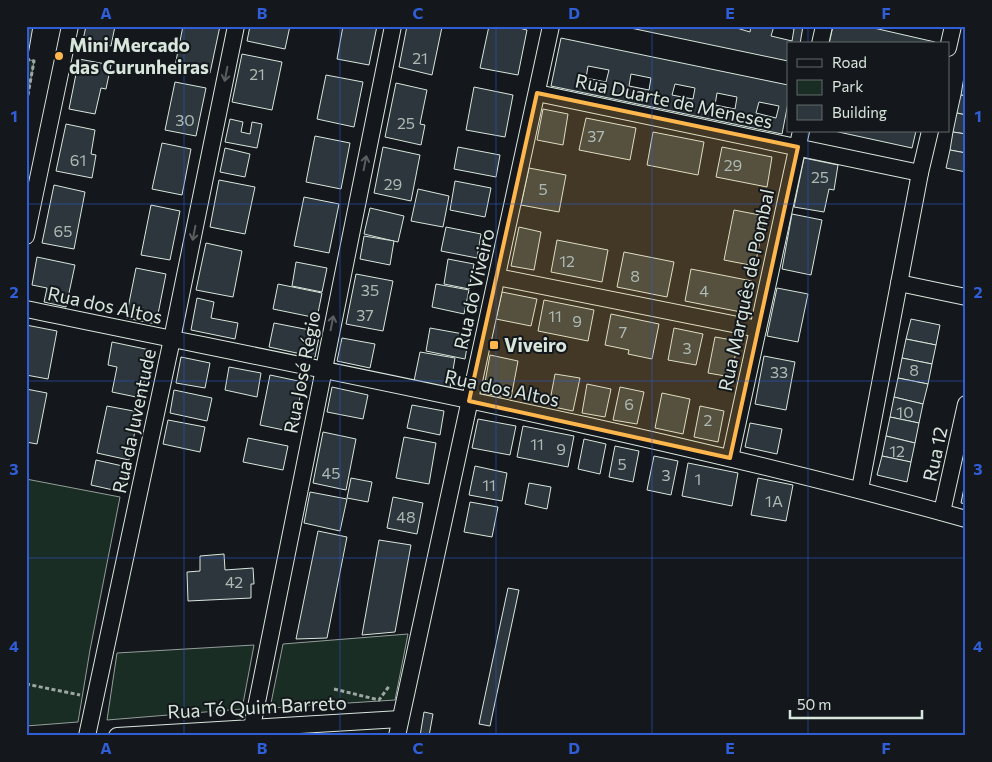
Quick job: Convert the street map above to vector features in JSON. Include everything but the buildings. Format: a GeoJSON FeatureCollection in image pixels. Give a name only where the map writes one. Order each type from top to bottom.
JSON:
{"type":"FeatureCollection","features":[{"type":"Feature","properties":{"kind":"street"},"geometry":{"type":"LineString","coordinates":[[26,236],[70,26]]}},
{"type":"Feature","properties":{"kind":"street","name":"Rua da Juventude"},"geometry":{"type":"LineString","coordinates":[[87,736],[172,339],[236,26]]}},
{"type":"Feature","properties":{"kind":"street","name":"Rua José Régio"},"geometry":{"type":"LineString","coordinates":[[252,727],[392,26]]}},
{"type":"Feature","properties":{"kind":"street","name":"Rua do Viveiro"},"geometry":{"type":"LineString","coordinates":[[397,736],[551,26]]}},
{"type":"Feature","properties":{"kind":"street"},"geometry":{"type":"LineString","coordinates":[[820,42],[824,26]]}},
{"type":"Feature","properties":{"kind":"street"},"geometry":{"type":"LineString","coordinates":[[949,42],[953,26]]}},
{"type":"Feature","properties":{"kind":"street","name":"Rua Duarte de Meneses"},"geometry":{"type":"LineString","coordinates":[[537,93],[799,139],[920,173]]}},
{"type":"Feature","properties":{"kind":"street"},"geometry":{"type":"LineString","coordinates":[[860,489],[920,173],[930,132]]}},
{"type":"Feature","properties":{"kind":"street","name":"Rua Marquês de Pombal"},"geometry":{"type":"LineString","coordinates":[[730,458],[799,139]]}},
{"type":"Feature","properties":{"kind":"street"},"geometry":{"type":"LineString","coordinates":[[497,277],[758,329]]}},
{"type":"Feature","properties":{"kind":"street"},"geometry":{"type":"LineString","coordinates":[[899,283],[966,297]]}},
{"type":"Feature","properties":{"kind":"street","name":"Rua dos Altos"},"geometry":{"type":"LineString","coordinates":[[26,309],[323,370],[730,458],[860,489],[966,519]]}},
{"type":"Feature","properties":{"kind":"street","name":"Rua 12"},"geometry":{"type":"LineString","coordinates":[[942,512],[966,404]]}},
{"type":"Feature","properties":{"kind":"street","name":"Rua Tó Quim Barreto"},"geometry":{"type":"LineString","coordinates":[[117,736],[400,719]]}},
{"type":"Feature","properties":{"kind":"path"},"geometry":{"type":"LineString","coordinates":[[26,59],[34,61],[26,106]]}},
{"type":"Feature","properties":{"kind":"path"},"geometry":{"type":"LineString","coordinates":[[334,689],[379,700],[395,678]]}},
{"type":"Feature","properties":{"kind":"path"},"geometry":{"type":"LineString","coordinates":[[26,684],[96,698]]}},
{"type":"Feature","properties":{"kind":"highlighted area"},"geometry":{"type":"Polygon","coordinates":[[[537,93],[798,147],[730,458],[469,401],[537,93]]]}},
{"type":"Feature","properties":{"kind":"green space"},"geometry":{"type":"Polygon","coordinates":[[[26,59],[34,61],[26,106],[26,59]]]}},
{"type":"Feature","properties":{"kind":"green space"},"geometry":{"type":"Polygon","coordinates":[[[26,479],[120,497],[78,722],[26,726],[26,479]]]}},
{"type":"Feature","properties":{"kind":"green space"},"geometry":{"type":"Polygon","coordinates":[[[408,634],[395,700],[270,708],[283,644],[408,634]]]}},
{"type":"Feature","properties":{"kind":"green space"},"geometry":{"type":"Polygon","coordinates":[[[254,645],[242,709],[107,720],[117,653],[254,645]]]}},
{"type":"Feature","properties":{"kind":"place","name":"Mini Mercado das Curunheiras"},"geometry":{"type":"Point","coordinates":[59,56]}},
{"type":"Feature","properties":{"kind":"place","name":"Viveiro"},"geometry":{"type":"Point","coordinates":[494,345]}}]}
